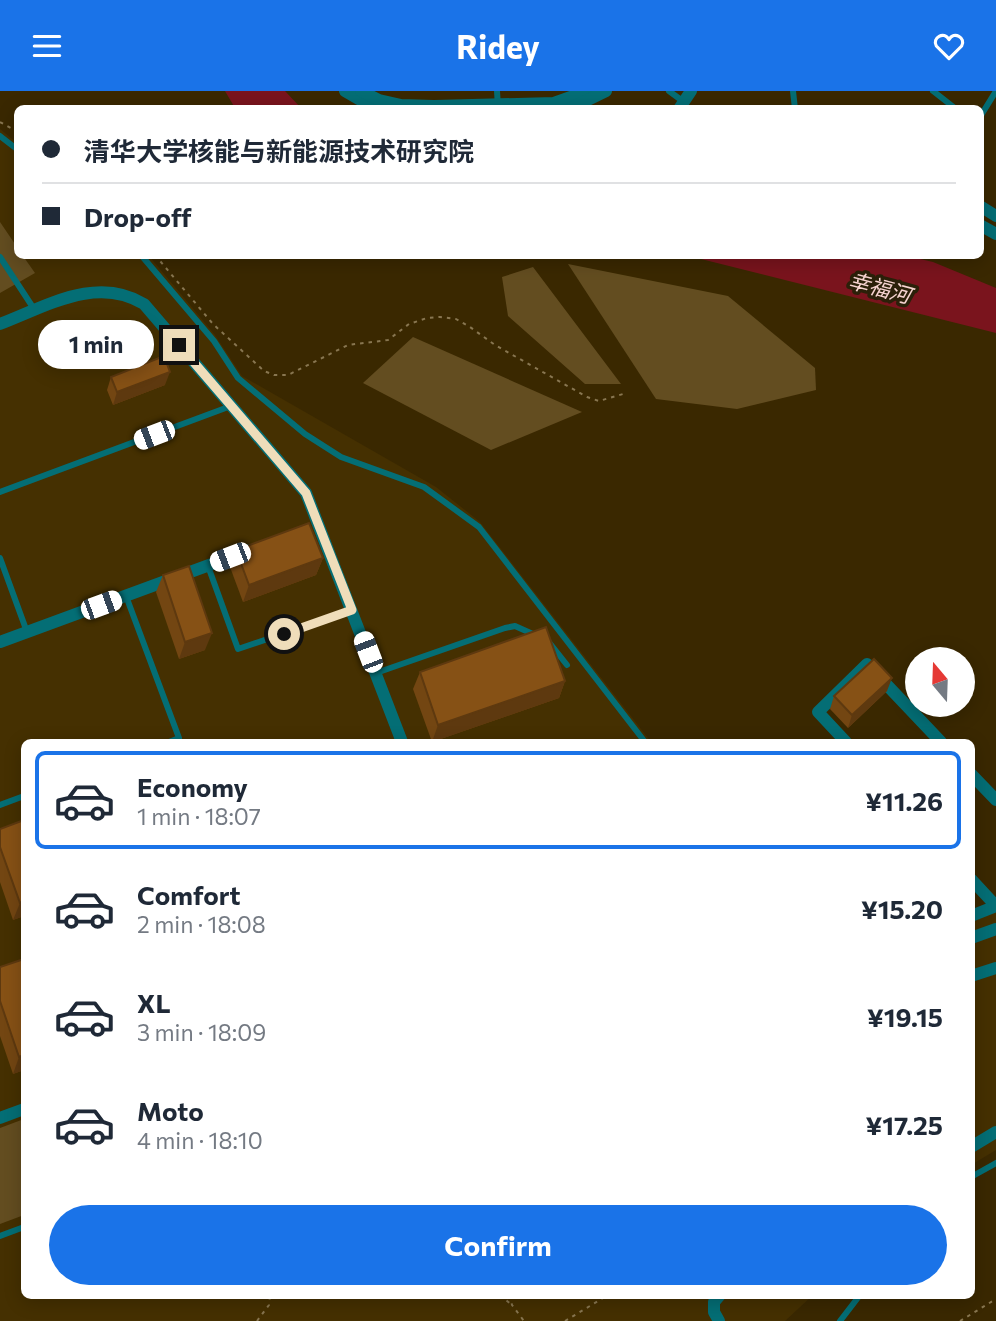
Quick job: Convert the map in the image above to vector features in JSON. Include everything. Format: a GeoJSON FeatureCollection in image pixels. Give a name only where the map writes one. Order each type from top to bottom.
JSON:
{"type":"FeatureCollection","features":[{"type":"Feature","properties":{"kind":"street"},"geometry":{"type":"LineString","coordinates":[[345,91],[369,105]]}},
{"type":"Feature","properties":{"kind":"street"},"geometry":{"type":"LineString","coordinates":[[361,91],[379,100],[418,105]]}},
{"type":"Feature","properties":{"kind":"street"},"geometry":{"type":"LineString","coordinates":[[447,105],[498,101],[554,103],[587,91]]}},
{"type":"Feature","properties":{"kind":"street"},"geometry":{"type":"LineString","coordinates":[[577,105],[606,91]]}},
{"type":"Feature","properties":{"kind":"street"},"geometry":{"type":"LineString","coordinates":[[0,324],[86,292],[128,294],[144,304],[306,493],[313,526],[352,610],[401,739]]}},
{"type":"Feature","properties":{"kind":"street"},"geometry":{"type":"LineString","coordinates":[[0,642],[257,547]]}},
{"type":"Feature","properties":{"kind":"street"},"geometry":{"type":"LineString","coordinates":[[843,739],[818,712],[867,664],[938,739]]}},
{"type":"Feature","properties":{"kind":"street"},"geometry":{"type":"LineString","coordinates":[[975,778],[996,800]]}},
{"type":"Feature","properties":{"kind":"street"},"geometry":{"type":"LineString","coordinates":[[975,883],[996,906],[975,914]]}},
{"type":"Feature","properties":{"kind":"street"},"geometry":{"type":"LineString","coordinates":[[975,937],[996,929]]}},
{"type":"Feature","properties":{"kind":"street"},"geometry":{"type":"LineString","coordinates":[[975,975],[996,968]]}},
{"type":"Feature","properties":{"kind":"street"},"geometry":{"type":"LineString","coordinates":[[0,1118],[21,1110]]}},
{"type":"Feature","properties":{"kind":"street"},"geometry":{"type":"LineString","coordinates":[[975,1145],[996,1132]]}},
{"type":"Feature","properties":{"kind":"street"},"geometry":{"type":"LineString","coordinates":[[705,1299],[716,1316]]}},
{"type":"Feature","properties":{"kind":"street"},"geometry":{"type":"LineString","coordinates":[[716,1316],[714,1302],[717,1299]]}},
{"type":"Feature","properties":{"kind":"lane"},"geometry":{"type":"LineString","coordinates":[[933,91],[951,105]]}},
{"type":"Feature","properties":{"kind":"lane"},"geometry":{"type":"LineString","coordinates":[[984,111],[996,92]]}},
{"type":"Feature","properties":{"kind":"lane"},"geometry":{"type":"LineString","coordinates":[[0,136],[14,147]]}},
{"type":"Feature","properties":{"kind":"lane"},"geometry":{"type":"LineString","coordinates":[[0,257],[35,310]]}},
{"type":"Feature","properties":{"kind":"lane"},"geometry":{"type":"LineString","coordinates":[[144,259],[215,341],[238,378],[305,434],[341,457],[424,487],[479,527],[643,739]]}},
{"type":"Feature","properties":{"kind":"lane"},"geometry":{"type":"LineString","coordinates":[[0,492],[231,406]]}},
{"type":"Feature","properties":{"kind":"lane"},"geometry":{"type":"LineString","coordinates":[[0,558],[27,632]]}},
{"type":"Feature","properties":{"kind":"lane"},"geometry":{"type":"LineString","coordinates":[[208,566],[238,649],[352,610]]}},
{"type":"Feature","properties":{"kind":"lane"},"geometry":{"type":"LineString","coordinates":[[126,596],[179,738],[176,739]]}},
{"type":"Feature","properties":{"kind":"lane"},"geometry":{"type":"LineString","coordinates":[[376,673],[515,626],[550,642],[566,665]]}},
{"type":"Feature","properties":{"kind":"lane"},"geometry":{"type":"LineString","coordinates":[[0,805],[21,797]]}},
{"type":"Feature","properties":{"kind":"lane"},"geometry":{"type":"LineString","coordinates":[[975,1175],[996,1163]]}},
{"type":"Feature","properties":{"kind":"lane"},"geometry":{"type":"LineString","coordinates":[[0,1236],[21,1228]]}},
{"type":"Feature","properties":{"kind":"lane"},"geometry":{"type":"LineString","coordinates":[[840,1321],[857,1299]]}},
{"type":"Feature","properties":{"kind":"path"},"geometry":{"type":"LineString","coordinates":[[158,259],[213,324],[264,371],[274,376],[288,375],[348,345],[388,340],[409,324],[440,317],[456,319],[495,345],[587,397],[599,401],[623,394]]}},
{"type":"Feature","properties":{"kind":"path"},"geometry":{"type":"LineString","coordinates":[[257,1321],[269,1305],[270,1299]]}},
{"type":"Feature","properties":{"kind":"path"},"geometry":{"type":"LineString","coordinates":[[505,1299],[524,1321]]}},
{"type":"Feature","properties":{"kind":"path"},"geometry":{"type":"LineString","coordinates":[[511,1299],[512,1305]]}},
{"type":"Feature","properties":{"kind":"path"},"geometry":{"type":"LineString","coordinates":[[565,1321],[601,1299]]}},
{"type":"Feature","properties":{"kind":"path"},"geometry":{"type":"LineString","coordinates":[[960,1321],[994,1300],[996,1307]]}},
{"type":"Feature","properties":{"kind":"shaded area"},"geometry":{"type":"Polygon","coordinates":[[[0,129],[14,141],[14,259],[152,259],[215,335],[242,376],[436,487],[480,522],[649,739],[21,739],[21,1299],[809,1299],[785,1321],[0,1321],[0,129]]]}},
{"type":"Feature","properties":{"kind":"shaded area"},"geometry":{"type":"Polygon","coordinates":[[[0,222],[14,243],[14,259],[25,259],[35,273],[0,293],[0,222]]]}},
{"type":"Feature","properties":{"kind":"shaded area"},"geometry":{"type":"Polygon","coordinates":[[[568,264],[728,296],[815,368],[816,390],[737,409],[656,399],[568,264]]]}},
{"type":"Feature","properties":{"kind":"shaded area"},"geometry":{"type":"Polygon","coordinates":[[[533,267],[621,384],[585,384],[508,316],[502,277],[533,267]]]}},
{"type":"Feature","properties":{"kind":"shaded area"},"geometry":{"type":"Polygon","coordinates":[[[413,337],[582,412],[491,450],[363,383],[413,337]]]}},
{"type":"Feature","properties":{"kind":"shaded area"},"geometry":{"type":"Polygon","coordinates":[[[996,912],[996,1150],[975,1163],[975,918],[996,912]]]}},
{"type":"Feature","properties":{"kind":"shaded area"},"geometry":{"type":"Polygon","coordinates":[[[21,1120],[21,1216],[0,1224],[0,1128],[21,1120]]]}},
{"type":"Feature","properties":{"kind":"water"},"geometry":{"type":"Polygon","coordinates":[[[225,91],[285,91],[298,105],[233,105],[225,91]]]}},
{"type":"Feature","properties":{"kind":"water","name":"幸福河"},"geometry":{"type":"Polygon","coordinates":[[[701,259],[920,259],[933,262],[996,288],[996,333],[701,259]]]}},
{"type":"Feature","properties":{"kind":"building"},"geometry":{"type":"Polygon","coordinates":[[[164,356],[170,372],[117,392],[111,377],[164,356]]]}},
{"type":"Feature","properties":{"kind":"building"},"geometry":{"type":"Polygon","coordinates":[[[309,523],[323,558],[249,585],[236,550],[309,523]]]}},
{"type":"Feature","properties":{"kind":"building"},"geometry":{"type":"Polygon","coordinates":[[[189,566],[212,633],[185,642],[163,575],[189,566]]]}},
{"type":"Feature","properties":{"kind":"building"},"geometry":{"type":"Polygon","coordinates":[[[546,627],[565,681],[438,725],[420,672],[546,627]]]}},
{"type":"Feature","properties":{"kind":"building"},"geometry":{"type":"Polygon","coordinates":[[[874,659],[892,678],[852,715],[834,696],[874,659]]]}},
{"type":"Feature","properties":{"kind":"building"},"geometry":{"type":"Polygon","coordinates":[[[21,821],[20,903],[0,847],[0,829],[21,821]]]}},
{"type":"Feature","properties":{"kind":"building"},"geometry":{"type":"Polygon","coordinates":[[[21,960],[19,1057],[0,1001],[0,967],[21,960]]]}},
{"type":"Feature","properties":{"kind":"route"},"geometry":{"type":"LineString","coordinates":[[179,345],[306,493],[352,610],[284,634]]}}]}
